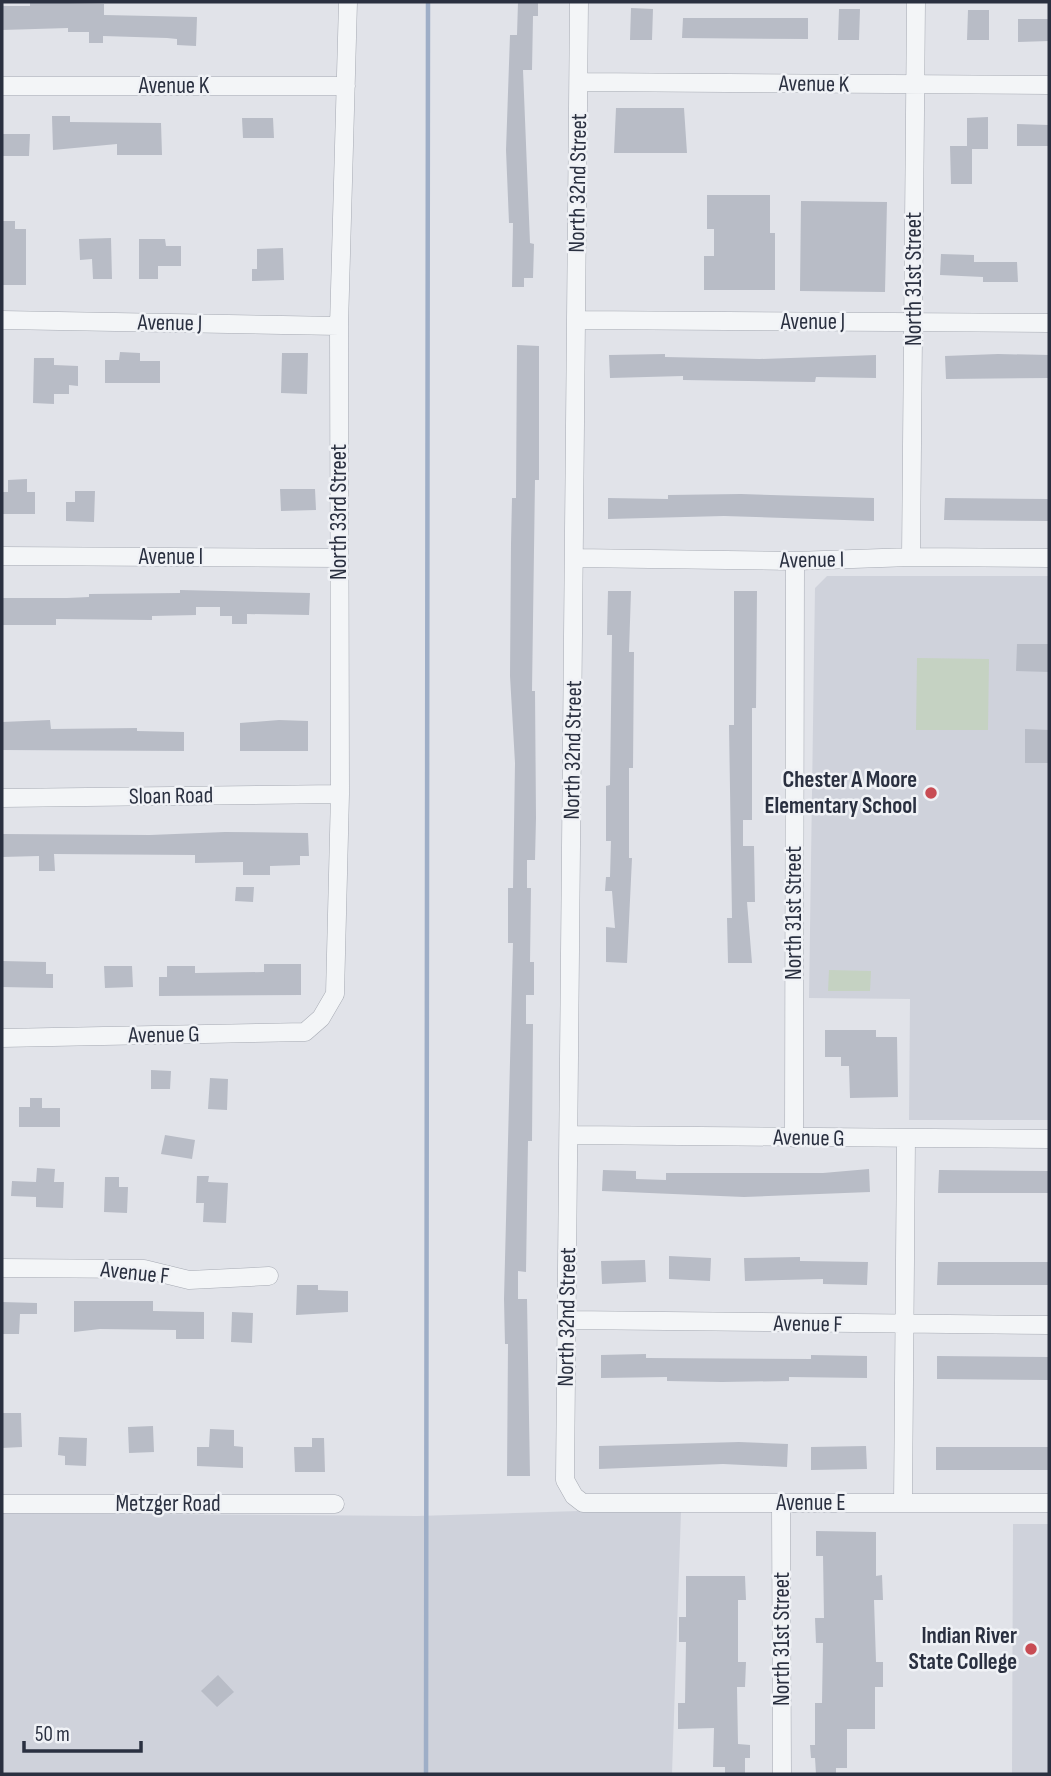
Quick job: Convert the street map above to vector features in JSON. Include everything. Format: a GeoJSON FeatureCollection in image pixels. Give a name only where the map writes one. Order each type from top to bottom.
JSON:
{"type":"FeatureCollection","features":[{"type":"Feature","properties":{"kind":"street","name":"North 33rd Street"},"geometry":{"type":"LineString","coordinates":[[321,1018],[335,993],[340,794],[339,326],[348,2]]}},
{"type":"Feature","properties":{"kind":"street","name":"North 32nd Street"},"geometry":{"type":"LineString","coordinates":[[575,1496],[565,1480],[579,2]]}},
{"type":"Feature","properties":{"kind":"street","name":"North 31st Street"},"geometry":{"type":"LineString","coordinates":[[911,557],[916,2]]}},
{"type":"Feature","properties":{"kind":"street","name":"Avenue K"},"geometry":{"type":"LineString","coordinates":[[579,82],[1049,85]]}},
{"type":"Feature","properties":{"kind":"street","name":"Avenue K"},"geometry":{"type":"LineString","coordinates":[[2,86],[346,86]]}},
{"type":"Feature","properties":{"kind":"street","name":"Avenue J"},"geometry":{"type":"LineString","coordinates":[[2,320],[339,326]]}},
{"type":"Feature","properties":{"kind":"street","name":"Avenue J"},"geometry":{"type":"LineString","coordinates":[[576,320],[1049,323]]}},
{"type":"Feature","properties":{"kind":"street","name":"Avenue I"},"geometry":{"type":"LineString","coordinates":[[2,556],[340,558]]}},
{"type":"Feature","properties":{"kind":"street","name":"Avenue I"},"geometry":{"type":"LineString","coordinates":[[575,558],[795,561],[911,557],[1049,558]]}},
{"type":"Feature","properties":{"kind":"street","name":"North 31st Street"},"geometry":{"type":"LineString","coordinates":[[794,1138],[795,561]]}},
{"type":"Feature","properties":{"kind":"street","name":"Sloan Road"},"geometry":{"type":"LineString","coordinates":[[2,798],[340,794]]}},
{"type":"Feature","properties":{"kind":"street","name":"Avenue G"},"geometry":{"type":"LineString","coordinates":[[2,1038],[305,1032],[321,1018]]}},
{"type":"Feature","properties":{"kind":"street","name":"Avenue G"},"geometry":{"type":"LineString","coordinates":[[569,1135],[1049,1139]]}},
{"type":"Feature","properties":{"kind":"street"},"geometry":{"type":"LineString","coordinates":[[903,1503],[906,1139]]}},
{"type":"Feature","properties":{"kind":"street","name":"Avenue F"},"geometry":{"type":"LineString","coordinates":[[2,1268],[144,1269],[189,1280],[269,1276]]}},
{"type":"Feature","properties":{"kind":"street","name":"Avenue F"},"geometry":{"type":"LineString","coordinates":[[568,1320],[904,1326],[1049,1325]]}},
{"type":"Feature","properties":{"kind":"street","name":"Avenue E"},"geometry":{"type":"LineString","coordinates":[[575,1496],[583,1503],[1049,1503]]}},
{"type":"Feature","properties":{"kind":"street","name":"North 31st Street"},"geometry":{"type":"LineString","coordinates":[[781,1503],[782,1774]]}},
{"type":"Feature","properties":{"kind":"street","name":"Metzger Road"},"geometry":{"type":"LineString","coordinates":[[2,1504],[335,1504]]}},
{"type":"Feature","properties":{"kind":"shaded area","name":"Chester A Moore Elementary School"},"geometry":{"type":"Polygon","coordinates":[[[827,576],[1049,576],[1049,1120],[909,1120],[910,999],[809,998],[815,588],[827,576]]]}},
{"type":"Feature","properties":{"kind":"shaded area"},"geometry":{"type":"Polygon","coordinates":[[[579,1511],[681,1512],[672,1774],[2,1774],[2,1513],[417,1516],[579,1511]]]}},
{"type":"Feature","properties":{"kind":"shaded area","name":"Indian River State College"},"geometry":{"type":"Polygon","coordinates":[[[1013,1524],[1049,1524],[1049,1774],[1012,1774],[1013,1524]]]}},
{"type":"Feature","properties":{"kind":"green space"},"geometry":{"type":"Polygon","coordinates":[[[917,658],[989,659],[988,730],[916,730],[917,658]]]}},
{"type":"Feature","properties":{"kind":"green space"},"geometry":{"type":"Polygon","coordinates":[[[829,970],[871,971],[870,991],[828,991],[829,970]]]}},
{"type":"Feature","properties":{"kind":"building"},"geometry":{"type":"Polygon","coordinates":[[[30,2],[104,4],[104,15],[197,17],[196,46],[177,45],[177,39],[103,36],[103,43],[89,43],[89,32],[68,32],[68,28],[2,30],[2,6],[30,6],[30,2]]]}},
{"type":"Feature","properties":{"kind":"building"},"geometry":{"type":"Polygon","coordinates":[[[518,2],[538,2],[538,16],[533,16],[532,70],[523,70],[530,243],[534,244],[533,278],[524,278],[524,287],[512,287],[513,223],[509,223],[506,150],[510,35],[517,35],[518,2]]]}},
{"type":"Feature","properties":{"kind":"building"},"geometry":{"type":"Polygon","coordinates":[[[631,8],[653,9],[652,40],[630,40],[631,8]]]}},
{"type":"Feature","properties":{"kind":"building"},"geometry":{"type":"Polygon","coordinates":[[[839,9],[860,9],[859,40],[838,40],[839,9]]]}},
{"type":"Feature","properties":{"kind":"building"},"geometry":{"type":"Polygon","coordinates":[[[968,10],[989,10],[989,40],[967,40],[968,10]]]}},
{"type":"Feature","properties":{"kind":"building"},"geometry":{"type":"Polygon","coordinates":[[[683,18],[808,18],[808,39],[682,38],[683,18]]]}},
{"type":"Feature","properties":{"kind":"building"},"geometry":{"type":"Polygon","coordinates":[[[1018,19],[1049,19],[1049,41],[1018,42],[1018,19]]]}},
{"type":"Feature","properties":{"kind":"building"},"geometry":{"type":"Polygon","coordinates":[[[616,108],[684,108],[687,153],[614,153],[616,108]]]}},
{"type":"Feature","properties":{"kind":"building"},"geometry":{"type":"Polygon","coordinates":[[[52,116],[70,116],[70,122],[161,123],[162,155],[117,155],[117,144],[53,150],[52,116]]]}},
{"type":"Feature","properties":{"kind":"building"},"geometry":{"type":"Polygon","coordinates":[[[988,117],[988,149],[972,149],[972,184],[951,184],[950,146],[967,146],[967,118],[988,117]]]}},
{"type":"Feature","properties":{"kind":"building"},"geometry":{"type":"Polygon","coordinates":[[[242,118],[273,118],[274,138],[243,138],[242,118]]]}},
{"type":"Feature","properties":{"kind":"building"},"geometry":{"type":"Polygon","coordinates":[[[1017,124],[1049,125],[1049,146],[1017,146],[1017,124]]]}},
{"type":"Feature","properties":{"kind":"building"},"geometry":{"type":"Polygon","coordinates":[[[2,134],[30,134],[29,156],[2,156],[2,134]]]}},
{"type":"Feature","properties":{"kind":"building"},"geometry":{"type":"Polygon","coordinates":[[[707,195],[770,195],[770,233],[775,233],[775,290],[704,290],[704,256],[714,256],[714,229],[707,229],[707,195]]]}},
{"type":"Feature","properties":{"kind":"building"},"geometry":{"type":"Polygon","coordinates":[[[801,201],[887,202],[885,292],[800,291],[801,201]]]}},
{"type":"Feature","properties":{"kind":"building"},"geometry":{"type":"Polygon","coordinates":[[[2,221],[15,221],[15,229],[26,229],[26,285],[2,285],[2,221]]]}},
{"type":"Feature","properties":{"kind":"building"},"geometry":{"type":"Polygon","coordinates":[[[111,238],[112,279],[93,279],[92,259],[80,260],[79,239],[111,238]]]}},
{"type":"Feature","properties":{"kind":"building"},"geometry":{"type":"Polygon","coordinates":[[[139,239],[165,239],[166,246],[181,246],[181,266],[158,266],[158,279],[139,279],[139,239]]]}},
{"type":"Feature","properties":{"kind":"building"},"geometry":{"type":"Polygon","coordinates":[[[283,248],[284,280],[252,281],[252,269],[257,269],[257,249],[283,248]]]}},
{"type":"Feature","properties":{"kind":"building"},"geometry":{"type":"Polygon","coordinates":[[[941,254],[974,255],[974,262],[1017,262],[1018,282],[983,282],[983,277],[940,275],[941,254]]]}},
{"type":"Feature","properties":{"kind":"building"},"geometry":{"type":"Polygon","coordinates":[[[517,345],[539,346],[539,480],[535,480],[532,691],[535,691],[536,818],[535,860],[527,860],[527,888],[531,888],[530,962],[534,962],[534,995],[526,995],[526,1024],[533,1024],[532,1141],[528,1141],[526,1272],[518,1271],[518,1299],[527,1299],[530,1476],[507,1476],[508,1344],[505,1344],[504,1299],[513,943],[508,943],[508,888],[513,888],[515,763],[510,676],[512,498],[516,498],[517,345]]]}},
{"type":"Feature","properties":{"kind":"building"},"geometry":{"type":"Polygon","coordinates":[[[120,352],[140,353],[140,361],[160,361],[160,383],[105,383],[105,360],[119,360],[120,352]]]}},
{"type":"Feature","properties":{"kind":"building"},"geometry":{"type":"Polygon","coordinates":[[[282,353],[308,353],[307,394],[281,393],[282,353]]]}},
{"type":"Feature","properties":{"kind":"building"},"geometry":{"type":"Polygon","coordinates":[[[665,354],[665,357],[760,359],[876,355],[876,378],[816,377],[815,382],[683,380],[683,376],[610,378],[609,355],[665,354]]]}},
{"type":"Feature","properties":{"kind":"building"},"geometry":{"type":"Polygon","coordinates":[[[1049,355],[1049,378],[946,379],[945,356],[1049,355]]]}},
{"type":"Feature","properties":{"kind":"building"},"geometry":{"type":"Polygon","coordinates":[[[34,358],[54,358],[54,365],[78,366],[78,386],[69,385],[69,394],[54,394],[54,404],[33,403],[34,358]]]}},
{"type":"Feature","properties":{"kind":"building"},"geometry":{"type":"Polygon","coordinates":[[[27,479],[27,492],[35,492],[35,514],[2,514],[2,492],[8,492],[8,480],[27,479]]]}},
{"type":"Feature","properties":{"kind":"building"},"geometry":{"type":"Polygon","coordinates":[[[280,489],[315,489],[316,510],[281,511],[280,489]]]}},
{"type":"Feature","properties":{"kind":"building"},"geometry":{"type":"Polygon","coordinates":[[[75,491],[95,491],[94,522],[66,521],[66,502],[75,502],[75,491]]]}},
{"type":"Feature","properties":{"kind":"building"},"geometry":{"type":"Polygon","coordinates":[[[668,495],[874,498],[874,521],[724,516],[608,519],[608,498],[668,499],[668,495]]]}},
{"type":"Feature","properties":{"kind":"building"},"geometry":{"type":"Polygon","coordinates":[[[945,498],[1049,499],[1049,521],[944,520],[945,498]]]}},
{"type":"Feature","properties":{"kind":"building"},"geometry":{"type":"Polygon","coordinates":[[[180,590],[310,593],[309,615],[247,614],[247,624],[232,624],[232,616],[220,616],[220,607],[196,607],[196,615],[152,616],[152,620],[56,619],[56,625],[2,625],[2,598],[180,593],[180,590]]]}},
{"type":"Feature","properties":{"kind":"building"},"geometry":{"type":"Polygon","coordinates":[[[608,591],[631,591],[629,652],[634,652],[633,768],[629,768],[629,858],[632,858],[627,963],[606,962],[606,927],[615,928],[612,891],[605,891],[606,877],[610,877],[611,841],[606,841],[606,786],[610,785],[612,635],[607,635],[608,591]]]}},
{"type":"Feature","properties":{"kind":"building"},"geometry":{"type":"Polygon","coordinates":[[[734,591],[757,591],[756,708],[752,708],[752,820],[743,820],[743,846],[754,846],[755,902],[747,902],[752,963],[728,963],[727,918],[732,918],[729,725],[734,725],[734,591]]]}},
{"type":"Feature","properties":{"kind":"building"},"geometry":{"type":"Polygon","coordinates":[[[1017,644],[1049,644],[1049,672],[1016,671],[1017,644]]]}},
{"type":"Feature","properties":{"kind":"building"},"geometry":{"type":"Polygon","coordinates":[[[50,720],[51,729],[137,728],[137,731],[184,732],[184,751],[2,750],[2,722],[50,720]]]}},
{"type":"Feature","properties":{"kind":"building"},"geometry":{"type":"Polygon","coordinates":[[[308,721],[308,751],[240,751],[240,723],[308,721]]]}},
{"type":"Feature","properties":{"kind":"building"},"geometry":{"type":"Polygon","coordinates":[[[1025,729],[1049,730],[1049,763],[1025,763],[1025,729]]]}},
{"type":"Feature","properties":{"kind":"building"},"geometry":{"type":"Polygon","coordinates":[[[308,833],[309,856],[300,856],[300,865],[270,866],[270,875],[243,875],[243,862],[195,863],[195,855],[54,854],[55,871],[39,871],[39,856],[2,857],[2,834],[150,835],[308,833]]]}},
{"type":"Feature","properties":{"kind":"building"},"geometry":{"type":"Polygon","coordinates":[[[236,887],[254,887],[253,902],[235,901],[236,887]]]}},
{"type":"Feature","properties":{"kind":"building"},"geometry":{"type":"Polygon","coordinates":[[[2,961],[46,962],[46,974],[53,974],[53,988],[2,987],[2,961]]]}},
{"type":"Feature","properties":{"kind":"building"},"geometry":{"type":"Polygon","coordinates":[[[264,964],[301,964],[301,995],[159,996],[159,977],[167,977],[167,966],[195,966],[195,973],[264,972],[264,964]]]}},
{"type":"Feature","properties":{"kind":"building"},"geometry":{"type":"Polygon","coordinates":[[[104,966],[132,966],[133,987],[105,988],[104,966]]]}},
{"type":"Feature","properties":{"kind":"building"},"geometry":{"type":"Polygon","coordinates":[[[825,1030],[876,1030],[876,1037],[897,1037],[898,1097],[850,1098],[849,1066],[841,1066],[841,1057],[825,1057],[825,1030]]]}},
{"type":"Feature","properties":{"kind":"building"},"geometry":{"type":"Polygon","coordinates":[[[151,1070],[171,1071],[170,1089],[151,1089],[151,1070]]]}},
{"type":"Feature","properties":{"kind":"building"},"geometry":{"type":"Polygon","coordinates":[[[210,1078],[228,1079],[227,1110],[208,1109],[210,1078]]]}},
{"type":"Feature","properties":{"kind":"building"},"geometry":{"type":"Polygon","coordinates":[[[30,1098],[42,1098],[42,1108],[60,1108],[60,1127],[19,1127],[19,1107],[30,1107],[30,1098]]]}},
{"type":"Feature","properties":{"kind":"building"},"geometry":{"type":"Polygon","coordinates":[[[165,1135],[195,1140],[192,1159],[161,1154],[165,1135]]]}},
{"type":"Feature","properties":{"kind":"building"},"geometry":{"type":"Polygon","coordinates":[[[37,1168],[55,1169],[54,1182],[64,1182],[63,1208],[36,1207],[36,1197],[11,1196],[12,1181],[36,1182],[37,1168]]]}},
{"type":"Feature","properties":{"kind":"building"},"geometry":{"type":"Polygon","coordinates":[[[869,1169],[870,1192],[744,1197],[602,1191],[603,1170],[636,1171],[636,1179],[666,1180],[666,1173],[823,1173],[869,1169]]]}},
{"type":"Feature","properties":{"kind":"building"},"geometry":{"type":"Polygon","coordinates":[[[939,1170],[1049,1171],[1049,1193],[938,1193],[939,1170]]]}},
{"type":"Feature","properties":{"kind":"building"},"geometry":{"type":"Polygon","coordinates":[[[197,1176],[209,1176],[208,1182],[228,1183],[226,1223],[203,1222],[204,1203],[196,1203],[197,1176]]]}},
{"type":"Feature","properties":{"kind":"building"},"geometry":{"type":"Polygon","coordinates":[[[105,1177],[119,1177],[119,1187],[128,1187],[127,1213],[104,1212],[105,1177]]]}},
{"type":"Feature","properties":{"kind":"building"},"geometry":{"type":"Polygon","coordinates":[[[669,1256],[711,1258],[710,1281],[669,1279],[669,1256]]]}},
{"type":"Feature","properties":{"kind":"building"},"geometry":{"type":"Polygon","coordinates":[[[800,1257],[800,1261],[868,1262],[867,1285],[823,1284],[823,1279],[745,1281],[744,1258],[800,1257]]]}},
{"type":"Feature","properties":{"kind":"building"},"geometry":{"type":"Polygon","coordinates":[[[645,1260],[646,1282],[602,1284],[601,1261],[645,1260]]]}},
{"type":"Feature","properties":{"kind":"building"},"geometry":{"type":"Polygon","coordinates":[[[938,1262],[1049,1262],[1049,1285],[937,1285],[938,1262]]]}},
{"type":"Feature","properties":{"kind":"building"},"geometry":{"type":"Polygon","coordinates":[[[297,1285],[318,1285],[318,1290],[348,1291],[348,1312],[296,1315],[297,1285]]]}},
{"type":"Feature","properties":{"kind":"building"},"geometry":{"type":"Polygon","coordinates":[[[74,1301],[153,1301],[153,1311],[204,1312],[204,1339],[176,1339],[176,1330],[100,1329],[74,1332],[74,1301]]]}},
{"type":"Feature","properties":{"kind":"building"},"geometry":{"type":"Polygon","coordinates":[[[2,1302],[37,1303],[37,1314],[20,1314],[19,1334],[3,1334],[2,1302]]]}},
{"type":"Feature","properties":{"kind":"building"},"geometry":{"type":"Polygon","coordinates":[[[232,1312],[253,1313],[252,1343],[231,1342],[232,1312]]]}},
{"type":"Feature","properties":{"kind":"building"},"geometry":{"type":"Polygon","coordinates":[[[646,1354],[646,1358],[811,1359],[811,1355],[867,1356],[867,1378],[789,1377],[789,1381],[722,1382],[667,1381],[667,1377],[601,1378],[601,1355],[646,1354]]]}},
{"type":"Feature","properties":{"kind":"building"},"geometry":{"type":"Polygon","coordinates":[[[937,1356],[1049,1357],[1049,1380],[937,1379],[937,1356]]]}},
{"type":"Feature","properties":{"kind":"building"},"geometry":{"type":"Polygon","coordinates":[[[2,1413],[21,1413],[22,1447],[2,1448],[2,1413]]]}},
{"type":"Feature","properties":{"kind":"building"},"geometry":{"type":"Polygon","coordinates":[[[153,1426],[154,1452],[129,1453],[128,1427],[153,1426]]]}},
{"type":"Feature","properties":{"kind":"building"},"geometry":{"type":"Polygon","coordinates":[[[210,1429],[234,1430],[234,1446],[243,1447],[243,1468],[197,1466],[197,1447],[209,1447],[210,1429]]]}},
{"type":"Feature","properties":{"kind":"building"},"geometry":{"type":"Polygon","coordinates":[[[59,1437],[87,1438],[86,1466],[65,1465],[65,1456],[58,1455],[59,1437]]]}},
{"type":"Feature","properties":{"kind":"building"},"geometry":{"type":"Polygon","coordinates":[[[312,1438],[324,1438],[325,1472],[295,1472],[294,1447],[312,1447],[312,1438]]]}},
{"type":"Feature","properties":{"kind":"building"},"geometry":{"type":"Polygon","coordinates":[[[739,1442],[788,1444],[787,1467],[723,1464],[599,1469],[599,1446],[739,1442]]]}},
{"type":"Feature","properties":{"kind":"building"},"geometry":{"type":"Polygon","coordinates":[[[866,1446],[867,1469],[811,1470],[811,1447],[866,1446]]]}},
{"type":"Feature","properties":{"kind":"building"},"geometry":{"type":"Polygon","coordinates":[[[936,1447],[1049,1447],[1049,1470],[936,1470],[936,1447]]]}},
{"type":"Feature","properties":{"kind":"building"},"geometry":{"type":"Polygon","coordinates":[[[816,1531],[876,1532],[876,1576],[882,1575],[883,1600],[874,1600],[876,1662],[883,1662],[883,1687],[875,1687],[875,1729],[847,1729],[847,1768],[836,1768],[836,1774],[816,1774],[815,1758],[811,1758],[810,1745],[815,1745],[815,1703],[822,1703],[823,1643],[816,1643],[815,1618],[824,1618],[823,1556],[816,1556],[816,1531]]]}},
{"type":"Feature","properties":{"kind":"building"},"geometry":{"type":"Polygon","coordinates":[[[686,1576],[745,1576],[746,1600],[738,1600],[738,1662],[746,1662],[745,1687],[737,1687],[738,1744],[750,1745],[750,1758],[745,1758],[745,1774],[725,1774],[725,1767],[713,1767],[714,1728],[678,1729],[678,1703],[685,1703],[686,1642],[679,1642],[679,1617],[686,1617],[686,1576]]]}},
{"type":"Feature","properties":{"kind":"building"},"geometry":{"type":"Polygon","coordinates":[[[218,1675],[234,1692],[217,1707],[201,1691],[218,1675]]]}},
{"type":"Feature","properties":{"kind":"waterway"},"geometry":{"type":"LineString","coordinates":[[426,1774],[428,2]]}},
{"type":"Feature","properties":{"kind":"place","name":"Chester A Moore Elementary School"},"geometry":{"type":"Point","coordinates":[931,793]}},
{"type":"Feature","properties":{"kind":"place","name":"Indian River State College"},"geometry":{"type":"Point","coordinates":[1031,1649]}}]}
